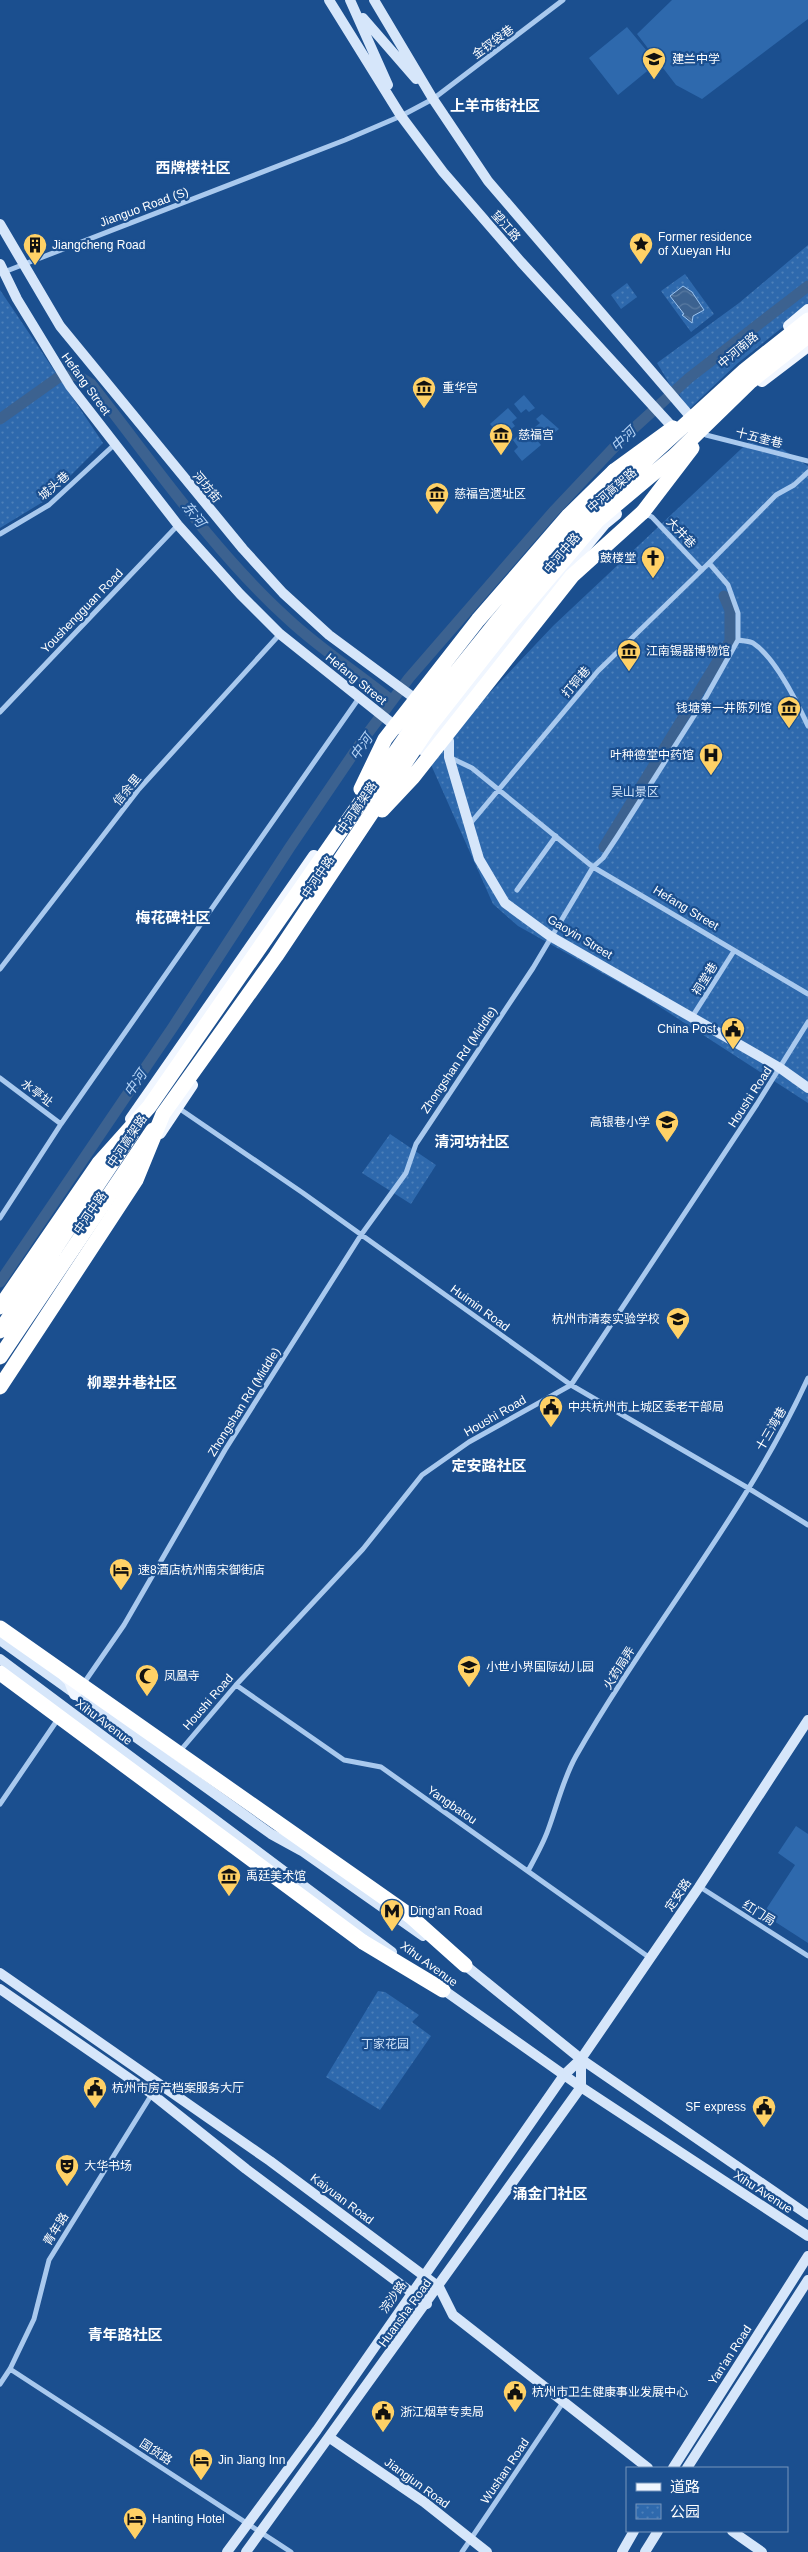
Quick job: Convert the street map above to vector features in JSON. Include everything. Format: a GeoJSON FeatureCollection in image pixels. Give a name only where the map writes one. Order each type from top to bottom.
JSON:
{"type":"FeatureCollection","features":[{"type":"Feature","properties":{"kind":"highway","name":"中河高架路"},"geometry":{"type":"LineString","coordinates":[[0,1331],[149,1107],[417,721],[589,512],[745,370],[808,320]]}},
{"type":"Feature","properties":{"kind":"highway","name":"中河高架路"},"geometry":{"type":"LineString","coordinates":[[0,1357],[276,956],[429,727],[509,625],[598,520],[673,457],[751,381],[808,336]]}},
{"type":"Feature","properties":{"kind":"highway"},"geometry":{"type":"LineString","coordinates":[[342,830],[385,738],[478,620],[569,515],[614,472],[673,428]]}},
{"type":"Feature","properties":{"kind":"highway"},"geometry":{"type":"LineString","coordinates":[[354,838],[413,777],[572,576],[643,512],[692,448]]}},
{"type":"Feature","properties":{"kind":"highway"},"geometry":{"type":"LineString","coordinates":[[0,1307],[99,1163],[149,1107]]}},
{"type":"Feature","properties":{"kind":"highway"},"geometry":{"type":"LineString","coordinates":[[0,1387],[136,1180],[170,1110]]}},
{"type":"Feature","properties":{"kind":"highway"},"geometry":{"type":"LineString","coordinates":[[0,1628],[409,1915],[465,1965]]}},
{"type":"Feature","properties":{"kind":"highway"},"geometry":{"type":"LineString","coordinates":[[0,1673],[363,1942],[443,1990]]}},
{"type":"Feature","properties":{"kind":"main road","name":"望江路"},"geometry":{"type":"LineString","coordinates":[[329,0],[401,116],[478,213],[692,448]]}},
{"type":"Feature","properties":{"kind":"main road"},"geometry":{"type":"LineString","coordinates":[[350,0],[401,116]]}},
{"type":"Feature","properties":{"kind":"main road","name":"望江路"},"geometry":{"type":"LineString","coordinates":[[374,0],[433,99],[488,181],[706,435]]}},
{"type":"Feature","properties":{"kind":"main road"},"geometry":{"type":"LineString","coordinates":[[356,10],[433,99]]}},
{"type":"Feature","properties":{"kind":"main road","name":"河坊街"},"geometry":{"type":"LineString","coordinates":[[0,224],[60,326],[98,370],[138,424],[243,549],[283,593],[329,635],[422,704],[441,724]]}},
{"type":"Feature","properties":{"kind":"main road","name":"Hefang Street"},"geometry":{"type":"LineString","coordinates":[[1,270],[67,382],[178,525],[240,594],[280,634],[401,731],[424,746],[449,758]]}},
{"type":"Feature","properties":{"kind":"main road","name":"中河南路"},"geometry":{"type":"LineString","coordinates":[[687,414],[737,368],[808,310]]}},
{"type":"Feature","properties":{"kind":"main road"},"geometry":{"type":"LineString","coordinates":[[706,435],[755,387],[808,346]]}},
{"type":"Feature","properties":{"kind":"main road","name":"中河中路"},"geometry":{"type":"LineString","coordinates":[[0,1318],[152,1089],[401,731],[582,512],[687,414]]}},
{"type":"Feature","properties":{"kind":"main road","name":"中河中路"},"geometry":{"type":"LineString","coordinates":[[0,1374],[170,1110],[424,746],[606,523],[706,435]]}},
{"type":"Feature","properties":{"kind":"main road","name":"Gaoyin Street"},"geometry":{"type":"LineString","coordinates":[[441,724],[449,741],[449,758],[479,859],[506,903],[550,936],[780,1068],[808,1088]]}},
{"type":"Feature","properties":{"kind":"main road"},"geometry":{"type":"LineString","coordinates":[[0,1623],[70,1681],[75,1694]]}},
{"type":"Feature","properties":{"kind":"main road","name":"Xihu Avenue"},"geometry":{"type":"LineString","coordinates":[[0,1640],[271,1834],[302,1851],[465,1965],[581,2059],[808,2215]]}},
{"type":"Feature","properties":{"kind":"main road","name":"Xihu Avenue"},"geometry":{"type":"LineString","coordinates":[[0,1659],[443,1990],[564,2075],[808,2236]]}},
{"type":"Feature","properties":{"kind":"main road","name":"定安路"},"geometry":{"type":"LineString","coordinates":[[581,2059],[699,1887],[808,1720]]}},
{"type":"Feature","properties":{"kind":"main road","name":"Kaiyuan Road"},"geometry":{"type":"LineString","coordinates":[[0,1973],[270,2160],[424,2275],[439,2287],[453,2315],[515,2366],[564,2401],[647,2467]]}},
{"type":"Feature","properties":{"kind":"main road"},"geometry":{"type":"LineString","coordinates":[[0,1989],[152,2094],[246,2169],[427,2304]]}},
{"type":"Feature","properties":{"kind":"main road"},"geometry":{"type":"LineString","coordinates":[[581,2059],[582,2087]]}},
{"type":"Feature","properties":{"kind":"main road","name":"浣沙路"},"geometry":{"type":"LineString","coordinates":[[227,2552],[317,2430],[564,2075],[581,2059]]}},
{"type":"Feature","properties":{"kind":"main road","name":"Huansha Road"},"geometry":{"type":"LineString","coordinates":[[246,2552],[582,2087]]}},
{"type":"Feature","properties":{"kind":"main road","name":"Yan'an Road"},"geometry":{"type":"LineString","coordinates":[[674,2467],[808,2256]]}},
{"type":"Feature","properties":{"kind":"main road","name":"Yan'an Road"},"geometry":{"type":"LineString","coordinates":[[688,2467],[808,2280]]}},
{"type":"Feature","properties":{"kind":"main road","name":"Jiangjun Road"},"geometry":{"type":"LineString","coordinates":[[330,2438],[424,2502],[487,2552]]}},
{"type":"Feature","properties":{"kind":"main road"},"geometry":{"type":"LineString","coordinates":[[622,2552],[633,2532]]}},
{"type":"Feature","properties":{"kind":"main road"},"geometry":{"type":"LineString","coordinates":[[645,2552],[657,2532]]}},
{"type":"Feature","properties":{"kind":"main road"},"geometry":{"type":"LineString","coordinates":[[733,2532],[762,2552]]}},
{"type":"Feature","properties":{"kind":"street","name":"金钗袋巷"},"geometry":{"type":"LineString","coordinates":[[433,99],[563,0]]}},
{"type":"Feature","properties":{"kind":"street","name":"Jianguo Road (S)"},"geometry":{"type":"LineString","coordinates":[[1,270],[22,264],[182,204],[401,116],[433,99]]}},
{"type":"Feature","properties":{"kind":"street","name":"十五奎巷"},"geometry":{"type":"LineString","coordinates":[[706,435],[808,461]]}},
{"type":"Feature","properties":{"kind":"street","name":"城头巷"},"geometry":{"type":"LineString","coordinates":[[0,534],[49,505],[115,444]]}},
{"type":"Feature","properties":{"kind":"street"},"geometry":{"type":"LineString","coordinates":[[710,563],[776,495],[794,485],[808,472]]}},
{"type":"Feature","properties":{"kind":"street","name":"大井巷"},"geometry":{"type":"LineString","coordinates":[[643,512],[652,517],[702,570]]}},
{"type":"Feature","properties":{"kind":"street","name":"Youshengguan Road"},"geometry":{"type":"LineString","coordinates":[[0,712],[178,525]]}},
{"type":"Feature","properties":{"kind":"street","name":"打铜巷"},"geometry":{"type":"LineString","coordinates":[[469,825],[598,671],[710,563]]}},
{"type":"Feature","properties":{"kind":"street","name":"Zhongshan Rd (Middle)"},"geometry":{"type":"LineString","coordinates":[[86,1680],[124,1625],[221,1457],[360,1235],[406,1173],[416,1144],[533,968],[550,936],[593,867],[603,858],[722,670],[738,640],[738,613],[728,585],[710,563]]}},
{"type":"Feature","properties":{"kind":"street","name":"信余里"},"geometry":{"type":"LineString","coordinates":[[0,969],[139,789],[280,634]]}},
{"type":"Feature","properties":{"kind":"street"},"geometry":{"type":"LineString","coordinates":[[738,640],[752,642],[765,654],[784,681],[808,726]]}},
{"type":"Feature","properties":{"kind":"street"},"geometry":{"type":"LineString","coordinates":[[0,1218],[61,1124],[361,699]]}},
{"type":"Feature","properties":{"kind":"street","name":"Hefang Street"},"geometry":{"type":"LineString","coordinates":[[449,758],[472,768],[500,788],[593,867],[808,994]]}},
{"type":"Feature","properties":{"kind":"street"},"geometry":{"type":"LineString","coordinates":[[517,890],[556,836]]}},
{"type":"Feature","properties":{"kind":"street","name":"祠堂巷"},"geometry":{"type":"LineString","coordinates":[[692,1018],[734,951]]}},
{"type":"Feature","properties":{"kind":"street","name":"Houshi Road"},"geometry":{"type":"LineString","coordinates":[[179,1751],[236,1685],[363,1548],[422,1475],[468,1442],[571,1386],[780,1068],[808,1022]]}},
{"type":"Feature","properties":{"kind":"street","name":"水亭址"},"geometry":{"type":"LineString","coordinates":[[0,1078],[61,1124]]}},
{"type":"Feature","properties":{"kind":"street","name":"Huimin Road"},"geometry":{"type":"LineString","coordinates":[[152,1089],[170,1110],[360,1235],[571,1386],[748,1488],[808,1525]]}},
{"type":"Feature","properties":{"kind":"street","name":"十三湾巷"},"geometry":{"type":"LineString","coordinates":[[748,1488],[792,1413],[808,1378]]}},
{"type":"Feature","properties":{"kind":"street"},"geometry":{"type":"LineString","coordinates":[[802,1392],[808,1396]]}},
{"type":"Feature","properties":{"kind":"street","name":"火药局弄"},"geometry":{"type":"LineString","coordinates":[[528,1871],[548,1832],[576,1758],[648,1639],[748,1488]]}},
{"type":"Feature","properties":{"kind":"street","name":"Yangbatou"},"geometry":{"type":"LineString","coordinates":[[236,1685],[344,1760],[381,1767],[650,1958]]}},
{"type":"Feature","properties":{"kind":"street"},"geometry":{"type":"LineString","coordinates":[[0,1804],[65,1709]]}},
{"type":"Feature","properties":{"kind":"street","name":"红门局"},"geometry":{"type":"LineString","coordinates":[[699,1887],[808,1956]]}},
{"type":"Feature","properties":{"kind":"street","name":"青年路"},"geometry":{"type":"LineString","coordinates":[[0,2384],[10,2369],[34,2318],[49,2260],[152,2094]]}},
{"type":"Feature","properties":{"kind":"street","name":"国货路"},"geometry":{"type":"LineString","coordinates":[[10,2369],[291,2552]]}},
{"type":"Feature","properties":{"kind":"street","name":"Wushan Road"},"geometry":{"type":"LineString","coordinates":[[462,2552],[564,2401]]}},
{"type":"Feature","properties":{"kind":"green space"},"geometry":{"type":"Polygon","coordinates":[[[672,0],[808,0],[808,19],[702,99],[676,85],[637,34],[672,0]]]}},
{"type":"Feature","properties":{"kind":"green space"},"geometry":{"type":"Polygon","coordinates":[[[627,27],[657,63],[618,95],[589,58],[627,27]]]}},
{"type":"Feature","properties":{"kind":"green space"},"geometry":{"type":"Polygon","coordinates":[[[808,245],[808,283],[672,388],[657,363],[739,303],[808,245]]]}},
{"type":"Feature","properties":{"kind":"green space"},"geometry":{"type":"Polygon","coordinates":[[[685,274],[714,314],[691,332],[661,291],[685,274]]]}},
{"type":"Feature","properties":{"kind":"green space"},"geometry":{"type":"Polygon","coordinates":[[[627,283],[637,297],[621,309],[611,295],[627,283]]]}},
{"type":"Feature","properties":{"kind":"green space"},"geometry":{"type":"Polygon","coordinates":[[[0,290],[103,443],[46,500],[0,528],[0,290]]]}},
{"type":"Feature","properties":{"kind":"green space"},"geometry":{"type":"Polygon","coordinates":[[[808,292],[808,307],[738,363],[688,410],[678,392],[808,292]]]}},
{"type":"Feature","properties":{"kind":"green space"},"geometry":{"type":"Polygon","coordinates":[[[524,395],[535,408],[529,412],[526,409],[521,413],[514,404],[524,395]]]}},
{"type":"Feature","properties":{"kind":"green space"},"geometry":{"type":"Polygon","coordinates":[[[508,408],[517,418],[512,422],[515,426],[506,433],[501,427],[496,431],[490,424],[508,408]]]}},
{"type":"Feature","properties":{"kind":"green space"},"geometry":{"type":"Polygon","coordinates":[[[542,414],[559,429],[546,440],[535,427],[540,423],[536,419],[542,414]]]}},
{"type":"Feature","properties":{"kind":"green space"},"geometry":{"type":"Polygon","coordinates":[[[530,432],[541,445],[522,461],[514,451],[518,447],[513,440],[521,433],[524,437],[530,432]]]}},
{"type":"Feature","properties":{"kind":"green space","name":"吴山景区"},"geometry":{"type":"Polygon","coordinates":[[[758,433],[808,466],[808,1103],[643,996],[518,926],[493,904],[428,758],[553,626],[758,433]]]}},
{"type":"Feature","properties":{"kind":"green space"},"geometry":{"type":"Polygon","coordinates":[[[390,1134],[436,1165],[411,1204],[362,1173],[390,1134]]]}},
{"type":"Feature","properties":{"kind":"green space"},"geometry":{"type":"Polygon","coordinates":[[[796,1826],[808,1834],[808,1943],[763,1914],[795,1865],[778,1853],[796,1826]]]}},
{"type":"Feature","properties":{"kind":"green space","name":"丁家花园"},"geometry":{"type":"Polygon","coordinates":[[[378,1991],[385,1992],[419,2015],[412,2022],[431,2036],[380,2110],[326,2077],[378,1991]]]}},
{"type":"Feature","properties":{"kind":"water"},"geometry":{"type":"Polygon","coordinates":[[[683,286],[692,292],[704,310],[693,316],[692,323],[682,315],[684,314],[670,296],[683,286]]]}},
{"type":"Feature","properties":{"kind":"waterway","name":"中河"},"geometry":{"type":"LineString","coordinates":[[0,1282],[173,1027],[290,847],[362,741],[409,678],[554,511],[622,439],[689,378],[808,286]]}},
{"type":"Feature","properties":{"kind":"waterway","name":"东河"},"geometry":{"type":"LineString","coordinates":[[0,419],[59,377],[76,375],[91,384],[185,506],[234,565],[313,641],[392,701]]}},
{"type":"Feature","properties":{"kind":"waterway"},"geometry":{"type":"LineString","coordinates":[[604,847],[730,641],[730,610],[724,596]]}},
{"type":"Feature","properties":{"kind":"place","name":"建兰中学"},"geometry":{"type":"Point","coordinates":[654,80]}},
{"type":"Feature","properties":{"kind":"place","name":"Former residence of Xueyan Hu"},"geometry":{"type":"Point","coordinates":[641,265]}},
{"type":"Feature","properties":{"kind":"place","name":"Jiangcheng Road"},"geometry":{"type":"Point","coordinates":[35,266]}},
{"type":"Feature","properties":{"kind":"place","name":"重华宫"},"geometry":{"type":"Point","coordinates":[424,409]}},
{"type":"Feature","properties":{"kind":"place","name":"慈福宫"},"geometry":{"type":"Point","coordinates":[501,456]}},
{"type":"Feature","properties":{"kind":"place","name":"慈福宫遗址区"},"geometry":{"type":"Point","coordinates":[437,515]}},
{"type":"Feature","properties":{"kind":"place","name":"鼓楼堂"},"geometry":{"type":"Point","coordinates":[653,579]}},
{"type":"Feature","properties":{"kind":"place","name":"江南锡器博物馆"},"geometry":{"type":"Point","coordinates":[629,672]}},
{"type":"Feature","properties":{"kind":"place","name":"钱塘第一井陈列馆"},"geometry":{"type":"Point","coordinates":[789,729]}},
{"type":"Feature","properties":{"kind":"place","name":"叶种德堂中药馆"},"geometry":{"type":"Point","coordinates":[711,776]}},
{"type":"Feature","properties":{"kind":"place","name":"China Post"},"geometry":{"type":"Point","coordinates":[733,1050]}},
{"type":"Feature","properties":{"kind":"place","name":"高银巷小学"},"geometry":{"type":"Point","coordinates":[667,1143]}},
{"type":"Feature","properties":{"kind":"place","name":"杭州市清泰实验学校"},"geometry":{"type":"Point","coordinates":[678,1340]}},
{"type":"Feature","properties":{"kind":"place","name":"中共杭州市上城区委老干部局"},"geometry":{"type":"Point","coordinates":[551,1428]}},
{"type":"Feature","properties":{"kind":"place","name":"速8酒店杭州南宋御街店"},"geometry":{"type":"Point","coordinates":[121,1591]}},
{"type":"Feature","properties":{"kind":"place","name":"小世小界国际幼儿园"},"geometry":{"type":"Point","coordinates":[469,1688]}},
{"type":"Feature","properties":{"kind":"place","name":"凤凰寺"},"geometry":{"type":"Point","coordinates":[147,1697]}},
{"type":"Feature","properties":{"kind":"place","name":"禹廷美术馆"},"geometry":{"type":"Point","coordinates":[229,1897]}},
{"type":"Feature","properties":{"kind":"place","name":"Ding'an Road"},"geometry":{"type":"Point","coordinates":[392,1932]}},
{"type":"Feature","properties":{"kind":"place","name":"杭州市房产档案服务大厅"},"geometry":{"type":"Point","coordinates":[95,2109]}},
{"type":"Feature","properties":{"kind":"place","name":"SF express"},"geometry":{"type":"Point","coordinates":[764,2128]}},
{"type":"Feature","properties":{"kind":"place","name":"大华书场"},"geometry":{"type":"Point","coordinates":[67,2187]}},
{"type":"Feature","properties":{"kind":"place","name":"杭州市卫生健康事业发展中心"},"geometry":{"type":"Point","coordinates":[515,2413]}},
{"type":"Feature","properties":{"kind":"place","name":"浙江烟草专卖局"},"geometry":{"type":"Point","coordinates":[383,2433]}},
{"type":"Feature","properties":{"kind":"place","name":"Jin Jiang Inn"},"geometry":{"type":"Point","coordinates":[201,2481]}},
{"type":"Feature","properties":{"kind":"place","name":"Hanting Hotel"},"geometry":{"type":"Point","coordinates":[135,2540]}},
{"type":"Feature","properties":{"kind":"district","name":"上羊市街社区"},"geometry":{"type":"Point","coordinates":[495,105]}},
{"type":"Feature","properties":{"kind":"district","name":"西牌楼社区"},"geometry":{"type":"Point","coordinates":[193,167]}},
{"type":"Feature","properties":{"kind":"district","name":"梅花碑社区"},"geometry":{"type":"Point","coordinates":[173,917]}},
{"type":"Feature","properties":{"kind":"district","name":"清河坊社区"},"geometry":{"type":"Point","coordinates":[472,1141]}},
{"type":"Feature","properties":{"kind":"district","name":"柳翠井巷社区"},"geometry":{"type":"Point","coordinates":[132,1382]}},
{"type":"Feature","properties":{"kind":"district","name":"定安路社区"},"geometry":{"type":"Point","coordinates":[489,1465]}},
{"type":"Feature","properties":{"kind":"district","name":"涌金门社区"},"geometry":{"type":"Point","coordinates":[550,2193]}},
{"type":"Feature","properties":{"kind":"district","name":"青年路社区"},"geometry":{"type":"Point","coordinates":[125,2334]}}]}
